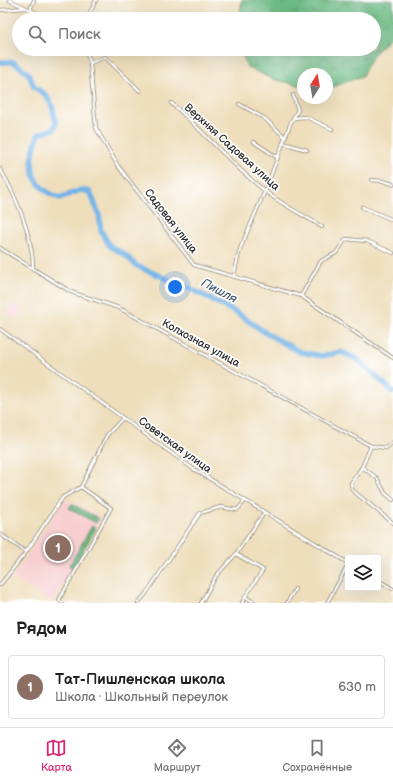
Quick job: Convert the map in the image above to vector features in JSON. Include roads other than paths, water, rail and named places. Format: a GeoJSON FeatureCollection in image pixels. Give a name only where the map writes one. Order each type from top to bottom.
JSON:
{"type":"FeatureCollection","features":[{"type":"Feature","properties":{"kind":"street"},"geometry":{"type":"LineString","coordinates":[[9,0],[34,12]]}},
{"type":"Feature","properties":{"kind":"street"},"geometry":{"type":"LineString","coordinates":[[30,10],[34,0]]}},
{"type":"Feature","properties":{"kind":"street"},"geometry":{"type":"LineString","coordinates":[[90,12],[96,0]]}},
{"type":"Feature","properties":{"kind":"street"},"geometry":{"type":"LineString","coordinates":[[0,10],[25,8]]}},
{"type":"Feature","properties":{"kind":"street","name":"Садовая улица"},"geometry":{"type":"LineString","coordinates":[[88,56],[90,63],[96,128],[118,166],[194,265],[234,275],[301,296],[393,358]]}},
{"type":"Feature","properties":{"kind":"street"},"geometry":{"type":"LineString","coordinates":[[90,63],[105,57],[140,91]]}},
{"type":"Feature","properties":{"kind":"street"},"geometry":{"type":"LineString","coordinates":[[234,275],[240,249],[265,191],[285,137],[298,110],[293,95]]}},
{"type":"Feature","properties":{"kind":"street","name":"Верхняя Садовая улица"},"geometry":{"type":"LineString","coordinates":[[171,103],[198,126],[220,150],[265,191],[322,227]]}},
{"type":"Feature","properties":{"kind":"street"},"geometry":{"type":"LineString","coordinates":[[239,104],[264,118],[285,137]]}},
{"type":"Feature","properties":{"kind":"street"},"geometry":{"type":"LineString","coordinates":[[293,118],[306,117],[332,129]]}},
{"type":"Feature","properties":{"kind":"street"},"geometry":{"type":"LineString","coordinates":[[254,142],[278,158]]}},
{"type":"Feature","properties":{"kind":"street"},"geometry":{"type":"LineString","coordinates":[[283,143],[307,150]]}},
{"type":"Feature","properties":{"kind":"street"},"geometry":{"type":"LineString","coordinates":[[0,169],[14,191],[33,252],[32,268]]}},
{"type":"Feature","properties":{"kind":"street"},"geometry":{"type":"LineString","coordinates":[[372,180],[393,184]]}},
{"type":"Feature","properties":{"kind":"street"},"geometry":{"type":"LineString","coordinates":[[362,207],[393,220]]}},
{"type":"Feature","properties":{"kind":"street"},"geometry":{"type":"LineString","coordinates":[[301,296],[321,261],[336,253],[346,238],[367,241],[393,253]]}},
{"type":"Feature","properties":{"kind":"street","name":"Колхозная улица"},"geometry":{"type":"LineString","coordinates":[[0,248],[71,292],[119,308],[371,446]]}},
{"type":"Feature","properties":{"kind":"street","name":"Советская улица"},"geometry":{"type":"LineString","coordinates":[[0,329],[192,468],[345,562]]}},
{"type":"Feature","properties":{"kind":"street"},"geometry":{"type":"LineString","coordinates":[[0,584],[26,552],[63,497],[81,487],[107,435],[124,418]]}},
{"type":"Feature","properties":{"kind":"street"},"geometry":{"type":"LineString","coordinates":[[393,442],[386,448],[371,446],[362,467],[351,483],[352,490],[393,523]]}},
{"type":"Feature","properties":{"kind":"street"},"geometry":{"type":"LineString","coordinates":[[362,467],[377,478],[385,493],[393,500]]}},
{"type":"Feature","properties":{"kind":"street"},"geometry":{"type":"LineString","coordinates":[[63,603],[59,600],[111,508],[81,487]]}},
{"type":"Feature","properties":{"kind":"street"},"geometry":{"type":"LineString","coordinates":[[138,603],[145,596],[200,513],[221,507],[237,510],[245,501]]}},
{"type":"Feature","properties":{"kind":"street"},"geometry":{"type":"LineString","coordinates":[[201,603],[216,576],[236,554],[264,513]]}},
{"type":"Feature","properties":{"kind":"street"},"geometry":{"type":"LineString","coordinates":[[0,534],[26,552]]}},
{"type":"Feature","properties":{"kind":"street"},"geometry":{"type":"LineString","coordinates":[[236,554],[263,570],[242,603]]}},
{"type":"Feature","properties":{"kind":"street"},"geometry":{"type":"LineString","coordinates":[[327,603],[345,570]]}},
{"type":"Feature","properties":{"kind":"street"},"geometry":{"type":"LineString","coordinates":[[381,582],[393,589]]}},
{"type":"Feature","properties":{"kind":"street"},"geometry":{"type":"LineString","coordinates":[[287,603],[295,589]]}},
{"type":"Feature","properties":{"kind":"street"},"geometry":{"type":"LineString","coordinates":[[245,597],[256,603]]}},
{"type":"Feature","properties":{"kind":"waterway","name":"Пишля"},"geometry":{"type":"LineString","coordinates":[[0,62],[14,62],[29,74],[34,87],[46,95],[52,106],[56,123],[54,129],[39,134],[35,144],[32,164],[33,172],[37,180],[42,187],[60,198],[81,190],[90,192],[99,214],[101,231],[110,246],[124,254],[137,266],[193,290],[237,313],[266,333],[300,352],[322,356],[341,352],[357,359],[393,392]]}},
{"type":"Feature","properties":{"kind":"place","name":"Тат-Пишленская школа"},"geometry":{"type":"Point","coordinates":[58,548]}}]}
